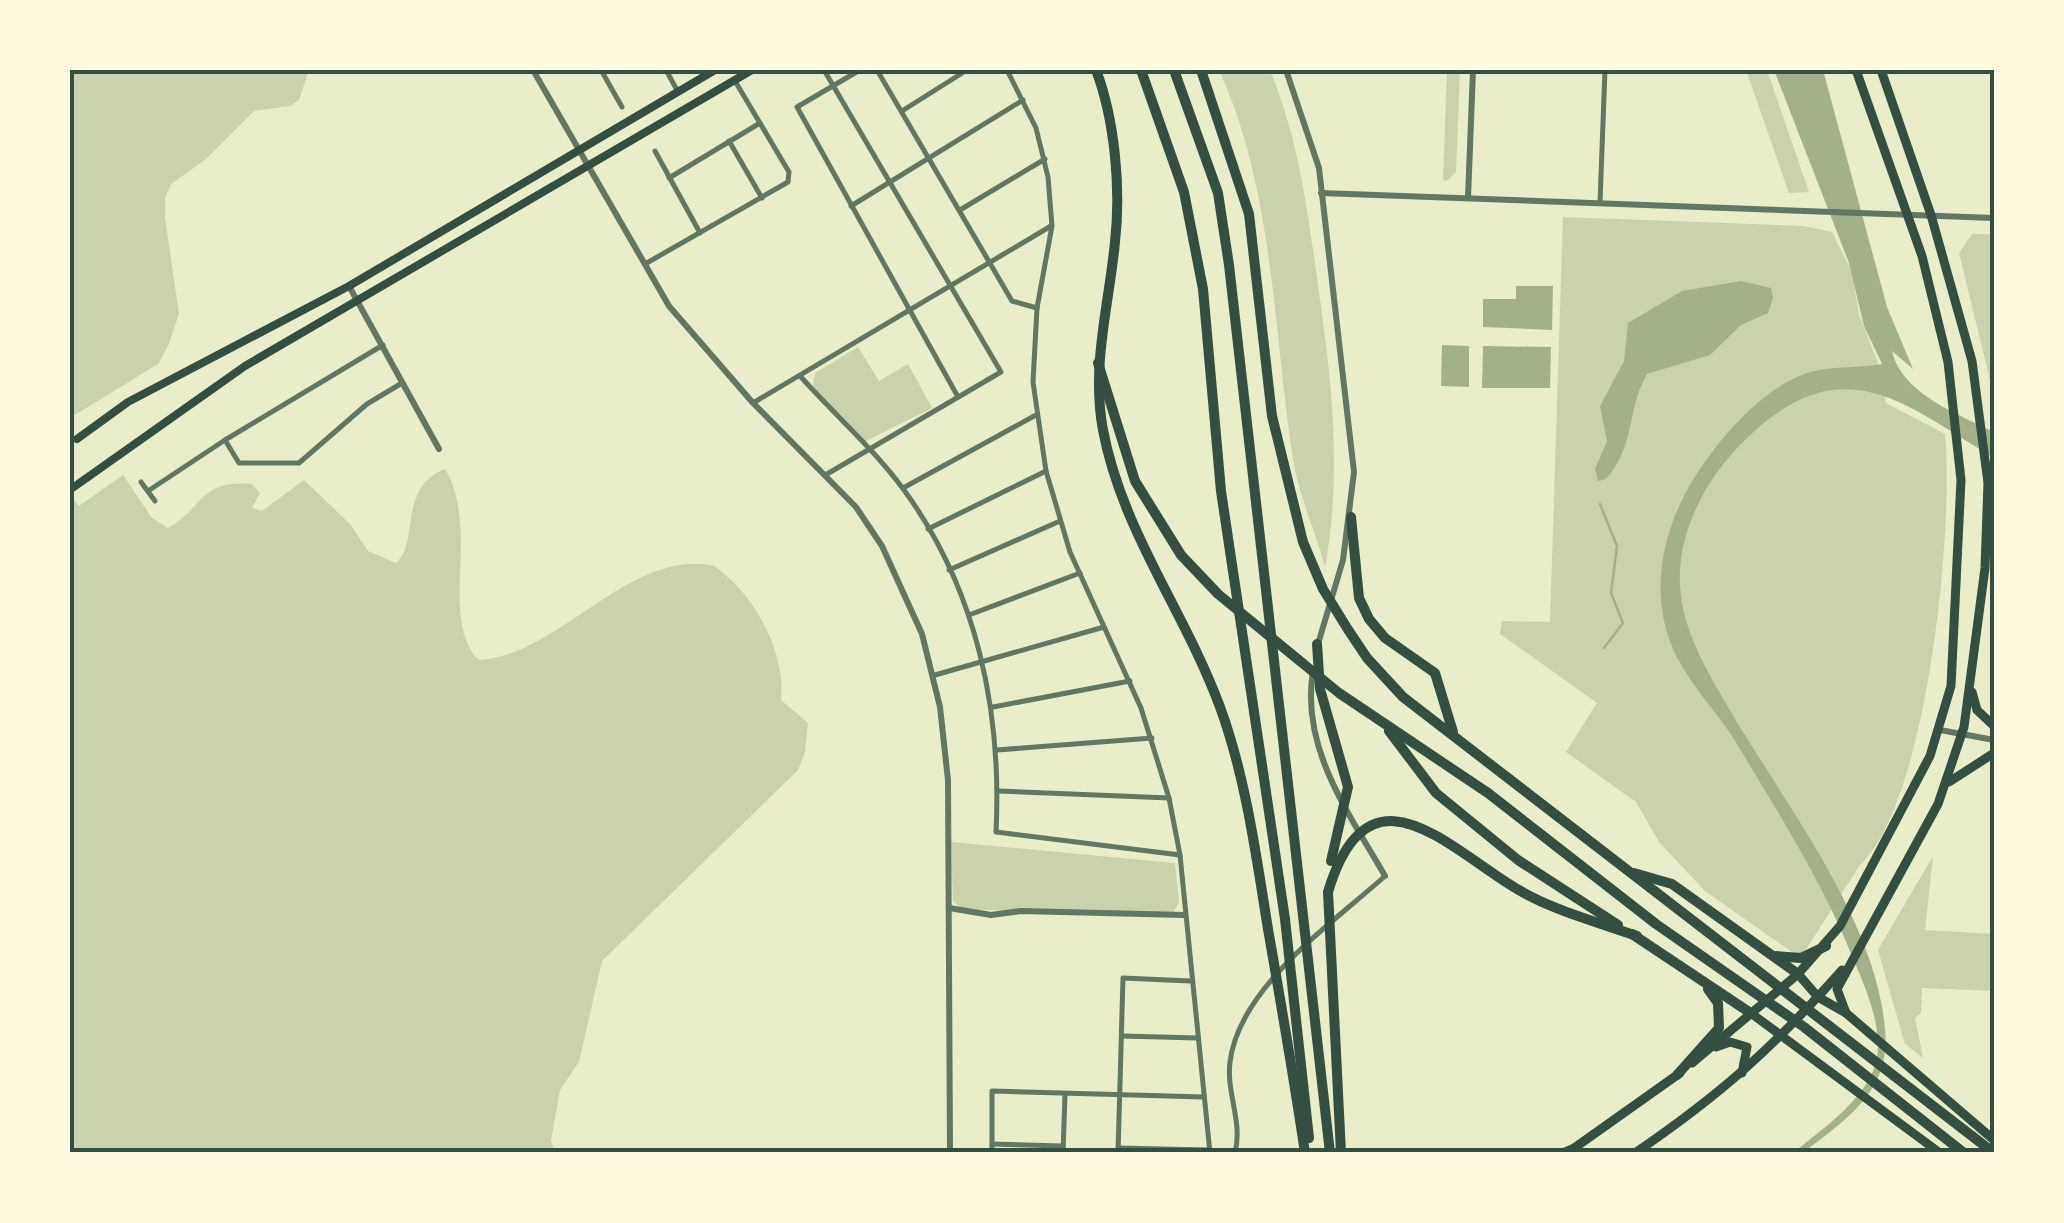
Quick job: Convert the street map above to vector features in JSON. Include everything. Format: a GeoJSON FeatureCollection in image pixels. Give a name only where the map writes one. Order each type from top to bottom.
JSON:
{"type":"FeatureCollection","features":[{"type":"Feature","properties":{"kind":"highway"},"geometry":{"type":"LineString","coordinates":[[1096,70],[1111,136],[1116,240],[1098,362],[1099,408],[1121,500],[1200,660],[1238,768],[1308,1153]]}},
{"type":"Feature","properties":{"kind":"highway"},"geometry":{"type":"LineString","coordinates":[[1141,70],[1184,192],[1204,290],[1221,491],[1285,919],[1308,1153]]}},
{"type":"Feature","properties":{"kind":"highway"},"geometry":{"type":"LineString","coordinates":[[1174,70],[1195,120],[1221,211],[1330,1153]]}},
{"type":"Feature","properties":{"kind":"highway"},"geometry":{"type":"LineString","coordinates":[[1200,70],[1249,214],[1272,416],[1303,542],[1323,589],[1347,628],[1403,697],[1994,1153]]}},
{"type":"Feature","properties":{"kind":"highway"},"geometry":{"type":"LineString","coordinates":[[1098,362],[1135,481],[1181,555],[1218,594],[1339,693],[1488,793],[1656,924],[1804,1027],[1964,1153]]}},
{"type":"Feature","properties":{"kind":"highway"},"geometry":{"type":"LineString","coordinates":[[1351,517],[1359,598],[1368,619],[1384,638],[1434,673],[1453,734]]}},
{"type":"Feature","properties":{"kind":"highway"},"geometry":{"type":"LineString","coordinates":[[1318,644],[1320,689],[1344,765],[1346,804],[1328,892],[1342,1153]]}},
{"type":"Feature","properties":{"kind":"highway"},"geometry":{"type":"LineString","coordinates":[[1383,724],[1436,793],[1518,860],[1752,1014]]}},
{"type":"Feature","properties":{"kind":"highway"},"geometry":{"type":"LineString","coordinates":[[1328,892],[1339,856],[1370,828],[1423,825],[1510,886],[1558,909],[1637,936]]}},
{"type":"Feature","properties":{"kind":"highway"},"geometry":{"type":"LineString","coordinates":[[1627,871],[1672,884],[1798,974]]}},
{"type":"Feature","properties":{"kind":"highway"},"geometry":{"type":"LineString","coordinates":[[1764,953],[1800,958],[1826,946]]}},
{"type":"Feature","properties":{"kind":"highway"},"geometry":{"type":"LineString","coordinates":[[1676,1075],[1719,1028],[1722,1016],[1711,993],[1689,971]]}},
{"type":"Feature","properties":{"kind":"main road"},"geometry":{"type":"LineString","coordinates":[[77,439],[168,379],[349,286],[714,70]]}},
{"type":"Feature","properties":{"kind":"main road"},"geometry":{"type":"LineString","coordinates":[[71,489],[186,404],[357,299],[752,70]]}},
{"type":"Feature","properties":{"kind":"main road"},"geometry":{"type":"LineString","coordinates":[[1569,1152],[1712,1048],[1826,946],[1866,878],[1940,730],[1956,647],[1961,480],[1948,362],[1932,292],[1856,70]]}},
{"type":"Feature","properties":{"kind":"main road"},"geometry":{"type":"LineString","coordinates":[[1635,1153],[1741,1076],[1786,1035],[1840,976],[1883,910],[1944,787],[1962,736],[1985,568],[1988,483],[1972,360],[1931,215],[1881,70]]}},
{"type":"Feature","properties":{"kind":"main road"},"geometry":{"type":"LineString","coordinates":[[1971,681],[1977,710],[1994,726]]}},
{"type":"Feature","properties":{"kind":"main road"},"geometry":{"type":"LineString","coordinates":[[1944,787],[1959,771],[1994,752]]}},
{"type":"Feature","properties":{"kind":"main road"},"geometry":{"type":"LineString","coordinates":[[1798,974],[1818,997],[1850,1017],[1994,1140]]}},
{"type":"Feature","properties":{"kind":"main road"},"geometry":{"type":"LineString","coordinates":[[1840,976],[1837,998],[1850,1017]]}},
{"type":"Feature","properties":{"kind":"main road"},"geometry":{"type":"LineString","coordinates":[[1752,1014],[1786,1035],[1940,1153]]}},
{"type":"Feature","properties":{"kind":"main road"},"geometry":{"type":"LineString","coordinates":[[1712,1048],[1730,1042],[1747,1047],[1741,1076]]}},
{"type":"Feature","properties":{"kind":"street"},"geometry":{"type":"LineString","coordinates":[[532,70],[686,329],[753,403],[827,474],[882,546],[914,613],[935,675],[946,744],[950,1153]]}},
{"type":"Feature","properties":{"kind":"street"},"geometry":{"type":"LineString","coordinates":[[601,70],[622,106]]}},
{"type":"Feature","properties":{"kind":"street"},"geometry":{"type":"LineString","coordinates":[[666,70],[678,92]]}},
{"type":"Feature","properties":{"kind":"street"},"geometry":{"type":"LineString","coordinates":[[824,70],[1001,372],[827,474]]}},
{"type":"Feature","properties":{"kind":"street"},"geometry":{"type":"LineString","coordinates":[[860,70],[797,107],[913,309],[958,397]]}},
{"type":"Feature","properties":{"kind":"street"},"geometry":{"type":"LineString","coordinates":[[877,70],[1012,300],[1038,308]]}},
{"type":"Feature","properties":{"kind":"street"},"geometry":{"type":"LineString","coordinates":[[902,111],[967,70]]}},
{"type":"Feature","properties":{"kind":"street"},"geometry":{"type":"LineString","coordinates":[[1007,70],[1024,100],[1044,158],[1052,226],[1038,308],[1036,415],[1046,471],[1080,573],[1152,738],[1169,798],[1180,855],[1210,1152],[1118,1151],[1123,978],[1191,981]]}},
{"type":"Feature","properties":{"kind":"street"},"geometry":{"type":"LineString","coordinates":[[1235,1153],[1239,1134],[1229,1064],[1242,1026],[1270,980],[1386,876],[1335,789],[1313,732],[1310,684],[1351,517],[1354,472],[1315,152],[1286,70]]}},
{"type":"Feature","properties":{"kind":"street"},"geometry":{"type":"LineString","coordinates":[[1468,198],[1473,70]]}},
{"type":"Feature","properties":{"kind":"street"},"geometry":{"type":"LineString","coordinates":[[1600,202],[1605,70]]}},
{"type":"Feature","properties":{"kind":"street"},"geometry":{"type":"LineString","coordinates":[[644,264],[790,179],[734,81]]}},
{"type":"Feature","properties":{"kind":"street"},"geometry":{"type":"LineString","coordinates":[[851,206],[1024,100]]}},
{"type":"Feature","properties":{"kind":"street"},"geometry":{"type":"LineString","coordinates":[[669,178],[760,123]]}},
{"type":"Feature","properties":{"kind":"street"},"geometry":{"type":"LineString","coordinates":[[730,142],[762,198]]}},
{"type":"Feature","properties":{"kind":"street"},"geometry":{"type":"LineString","coordinates":[[654,151],[700,234]]}},
{"type":"Feature","properties":{"kind":"street"},"geometry":{"type":"LineString","coordinates":[[960,210],[1044,158]]}},
{"type":"Feature","properties":{"kind":"street"},"geometry":{"type":"LineString","coordinates":[[1321,192],[1994,218]]}},
{"type":"Feature","properties":{"kind":"street"},"geometry":{"type":"LineString","coordinates":[[753,403],[1052,226]]}},
{"type":"Feature","properties":{"kind":"street"},"geometry":{"type":"LineString","coordinates":[[349,286],[439,449]]}},
{"type":"Feature","properties":{"kind":"street"},"geometry":{"type":"LineString","coordinates":[[148,491],[383,345]]}},
{"type":"Feature","properties":{"kind":"street"},"geometry":{"type":"LineString","coordinates":[[801,377],[903,488],[928,529],[969,615],[993,706],[996,832],[1180,855]]}},
{"type":"Feature","properties":{"kind":"street"},"geometry":{"type":"LineString","coordinates":[[225,440],[239,462],[305,461],[367,404],[403,382]]}},
{"type":"Feature","properties":{"kind":"street"},"geometry":{"type":"LineString","coordinates":[[903,488],[1036,415]]}},
{"type":"Feature","properties":{"kind":"street"},"geometry":{"type":"LineString","coordinates":[[928,529],[1046,471]]}},
{"type":"Feature","properties":{"kind":"street"},"geometry":{"type":"LineString","coordinates":[[141,482],[156,501]]}},
{"type":"Feature","properties":{"kind":"street"},"geometry":{"type":"LineString","coordinates":[[949,570],[1060,521]]}},
{"type":"Feature","properties":{"kind":"street"},"geometry":{"type":"LineString","coordinates":[[969,615],[1080,573]]}},
{"type":"Feature","properties":{"kind":"street"},"geometry":{"type":"LineString","coordinates":[[935,675],[1104,627]]}},
{"type":"Feature","properties":{"kind":"street"},"geometry":{"type":"LineString","coordinates":[[993,706],[1130,681]]}},
{"type":"Feature","properties":{"kind":"street"},"geometry":{"type":"LineString","coordinates":[[1940,730],[1994,740]]}},
{"type":"Feature","properties":{"kind":"street"},"geometry":{"type":"LineString","coordinates":[[997,750],[1152,738]]}},
{"type":"Feature","properties":{"kind":"street"},"geometry":{"type":"LineString","coordinates":[[998,791],[1169,798]]}},
{"type":"Feature","properties":{"kind":"street"},"geometry":{"type":"LineString","coordinates":[[949,908],[991,915],[1184,915]]}},
{"type":"Feature","properties":{"kind":"street"},"geometry":{"type":"LineString","coordinates":[[1122,1036],[1198,1038]]}},
{"type":"Feature","properties":{"kind":"street"},"geometry":{"type":"LineString","coordinates":[[992,1153],[992,1091],[1204,1097]]}},
{"type":"Feature","properties":{"kind":"street"},"geometry":{"type":"LineString","coordinates":[[992,1144],[1063,1149],[1064,1094]]}},
{"type":"Feature","properties":{"kind":"shaded area"},"geometry":{"type":"Polygon","coordinates":[[[70,70],[309,70],[299,100],[290,106],[254,111],[205,160],[171,184],[165,198],[165,218],[179,314],[168,346],[158,364],[70,418],[70,70]]]}},
{"type":"Feature","properties":{"kind":"shaded area"},"geometry":{"type":"Polygon","coordinates":[[[1219,70],[1270,70],[1288,121],[1300,173],[1322,314],[1333,422],[1333,494],[1325,567],[1293,459],[1269,261],[1251,163],[1219,70]]]}},
{"type":"Feature","properties":{"kind":"shaded area"},"geometry":{"type":"Polygon","coordinates":[[[1447,70],[1460,70],[1456,172],[1447,181],[1443,180],[1447,70]]]}},
{"type":"Feature","properties":{"kind":"shaded area"},"geometry":{"type":"Polygon","coordinates":[[[1746,70],[1767,70],[1809,192],[1789,193],[1746,70]]]}},
{"type":"Feature","properties":{"kind":"shaded area"},"geometry":{"type":"Polygon","coordinates":[[[1774,70],[1823,70],[1887,307],[1913,369],[1892,351],[1898,366],[1933,401],[1994,432],[1994,458],[1906,405],[1878,394],[1850,389],[1821,392],[1790,405],[1758,428],[1726,460],[1701,498],[1685,540],[1682,603],[1699,654],[1848,907],[1878,988],[1885,1051],[1874,1086],[1850,1115],[1803,1153],[1793,1153],[1855,1099],[1873,1072],[1878,1045],[1875,1019],[1841,929],[1814,876],[1734,738],[1683,668],[1671,644],[1661,595],[1666,545],[1683,497],[1719,444],[1747,412],[1797,377],[1823,369],[1882,364],[1864,326],[1849,263],[1774,70]]]}},
{"type":"Feature","properties":{"kind":"shaded area"},"geometry":{"type":"Polygon","coordinates":[[[1563,217],[1804,226],[1832,232],[1852,272],[1859,315],[1877,360],[1886,403],[1945,434],[1947,476],[1940,594],[1919,725],[1903,784],[1884,832],[1805,951],[1796,955],[1705,891],[1659,842],[1636,802],[1566,752],[1597,703],[1500,634],[1502,621],[1550,622],[1563,217]]]}},
{"type":"Feature","properties":{"kind":"shaded area"},"geometry":{"type":"Polygon","coordinates":[[[1972,234],[1994,234],[1994,396],[1959,253],[1972,234]]]}},
{"type":"Feature","properties":{"kind":"shaded area"},"geometry":{"type":"Polygon","coordinates":[[[1741,281],[1771,288],[1773,298],[1768,313],[1741,325],[1710,355],[1647,374],[1622,454],[1606,479],[1598,481],[1595,469],[1607,441],[1600,406],[1624,361],[1628,323],[1682,291],[1741,281]]]}},
{"type":"Feature","properties":{"kind":"shaded area"},"geometry":{"type":"Polygon","coordinates":[[[1516,286],[1553,286],[1552,330],[1483,327],[1483,299],[1516,299],[1516,286]]]}},
{"type":"Feature","properties":{"kind":"shaded area"},"geometry":{"type":"Polygon","coordinates":[[[1442,345],[1469,346],[1469,387],[1441,386],[1442,345]]]}},
{"type":"Feature","properties":{"kind":"shaded area"},"geometry":{"type":"Polygon","coordinates":[[[1483,346],[1551,347],[1550,388],[1482,388],[1483,346]]]}},
{"type":"Feature","properties":{"kind":"shaded area"},"geometry":{"type":"Polygon","coordinates":[[[858,347],[879,381],[908,364],[932,408],[864,442],[813,386],[815,373],[858,347]]]}},
{"type":"Feature","properties":{"kind":"shaded area"},"geometry":{"type":"Polygon","coordinates":[[[445,469],[460,518],[461,622],[467,643],[479,660],[509,654],[538,641],[624,586],[654,572],[683,564],[714,566],[754,608],[773,644],[781,700],[808,723],[805,752],[798,770],[602,961],[579,1062],[560,1090],[551,1141],[554,1149],[564,1153],[70,1153],[70,495],[79,506],[123,475],[152,518],[168,528],[221,486],[252,484],[260,493],[252,508],[262,511],[304,480],[350,524],[368,551],[396,563],[407,543],[420,489],[445,469]]]}},
{"type":"Feature","properties":{"kind":"shaded area"},"geometry":{"type":"Polygon","coordinates":[[[951,842],[1175,863],[1179,903],[1173,912],[963,910],[953,901],[951,842]]]}},
{"type":"Feature","properties":{"kind":"shaded area"},"geometry":{"type":"Polygon","coordinates":[[[1933,856],[1925,930],[1994,934],[1994,991],[1922,988],[1921,1013],[1915,1018],[1923,1058],[1905,1044],[1878,950],[1933,856]]]}},
{"type":"Feature","properties":{"kind":"waterway"},"geometry":{"type":"LineString","coordinates":[[1600,504],[1617,546],[1611,593],[1623,623],[1604,648]]}}]}
